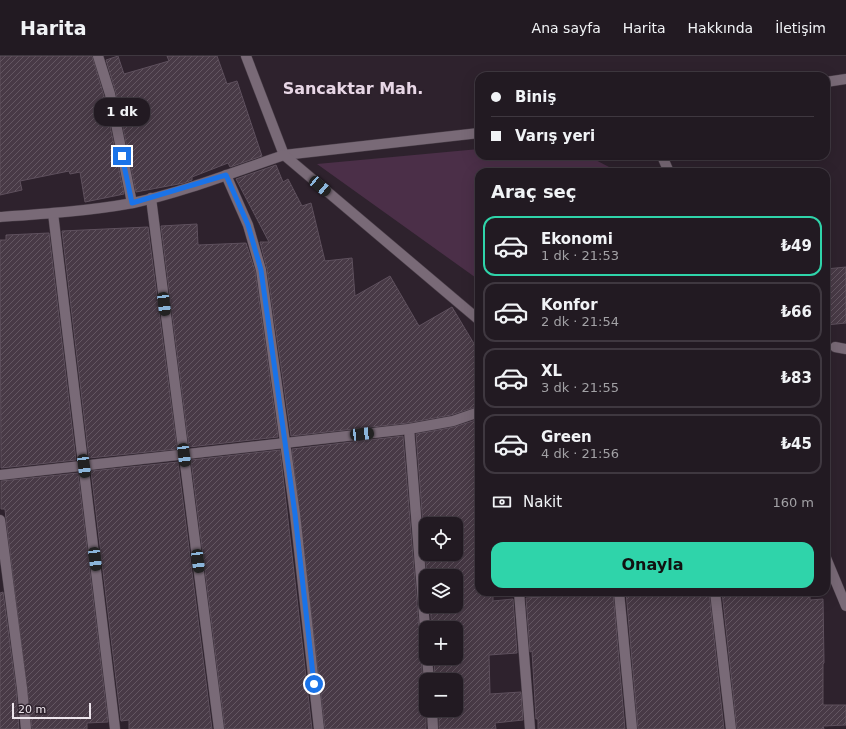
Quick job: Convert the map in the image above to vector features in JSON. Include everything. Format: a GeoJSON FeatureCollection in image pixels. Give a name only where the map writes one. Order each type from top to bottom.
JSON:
{"type":"FeatureCollection","features":[{"type":"Feature","properties":{"kind":"street"},"geometry":{"type":"LineString","coordinates":[[98,56],[110,94],[132,203]]}},
{"type":"Feature","properties":{"kind":"street"},"geometry":{"type":"LineString","coordinates":[[246,56],[284,155],[475,317]]}},
{"type":"Feature","properties":{"kind":"street"},"geometry":{"type":"LineString","coordinates":[[830,81],[846,79]]}},
{"type":"Feature","properties":{"kind":"street"},"geometry":{"type":"LineString","coordinates":[[0,217],[53,213],[132,203],[226,175],[284,155],[475,133]]}},
{"type":"Feature","properties":{"kind":"street"},"geometry":{"type":"LineString","coordinates":[[226,175],[248,225],[261,270],[285,443],[319,729]]}},
{"type":"Feature","properties":{"kind":"street"},"geometry":{"type":"LineString","coordinates":[[151,198],[219,729]]}},
{"type":"Feature","properties":{"kind":"street"},"geometry":{"type":"LineString","coordinates":[[53,213],[115,729]]}},
{"type":"Feature","properties":{"kind":"street"},"geometry":{"type":"LineString","coordinates":[[835,347],[846,349]]}},
{"type":"Feature","properties":{"kind":"street"},"geometry":{"type":"LineString","coordinates":[[0,475],[409,429],[453,421],[475,413]]}},
{"type":"Feature","properties":{"kind":"street"},"geometry":{"type":"LineString","coordinates":[[409,429],[424,621]]}},
{"type":"Feature","properties":{"kind":"street"},"geometry":{"type":"LineString","coordinates":[[0,520],[26,729]]}},
{"type":"Feature","properties":{"kind":"street"},"geometry":{"type":"LineString","coordinates":[[830,568],[846,606]]}},
{"type":"Feature","properties":{"kind":"street"},"geometry":{"type":"LineString","coordinates":[[519,596],[530,729]]}},
{"type":"Feature","properties":{"kind":"street"},"geometry":{"type":"LineString","coordinates":[[619,596],[632,729]]}},
{"type":"Feature","properties":{"kind":"street"},"geometry":{"type":"LineString","coordinates":[[715,596],[731,729]]}},
{"type":"Feature","properties":{"kind":"street"},"geometry":{"type":"LineString","coordinates":[[432,717],[433,729]]}},
{"type":"Feature","properties":{"kind":"shaded area"},"geometry":{"type":"Polygon","coordinates":[[[475,149],[475,160],[596,160],[609,168],[475,168],[475,277],[317,164],[475,149]]]}},
{"type":"Feature","properties":{"kind":"building"},"geometry":{"type":"Polygon","coordinates":[[[0,56],[92,56],[104,96],[124,194],[85,202],[80,172],[70,174],[69,171],[20,181],[22,190],[0,195],[0,56]]]}},
{"type":"Feature","properties":{"kind":"building"},"geometry":{"type":"Polygon","coordinates":[[[118,56],[124,74],[169,61],[167,56],[217,56],[227,84],[237,81],[262,156],[230,167],[228,163],[192,177],[192,180],[184,183],[136,192],[116,93],[106,60],[118,56]]]}},
{"type":"Feature","properties":{"kind":"building"},"geometry":{"type":"Polygon","coordinates":[[[276,165],[283,182],[288,179],[302,206],[311,203],[325,261],[352,258],[355,296],[390,276],[419,326],[452,307],[475,345],[475,407],[451,415],[408,423],[291,436],[267,269],[260,242],[269,242],[236,179],[276,165]]]}},
{"type":"Feature","properties":{"kind":"building"},"geometry":{"type":"Polygon","coordinates":[[[197,224],[198,245],[246,243],[255,271],[278,437],[189,447],[161,226],[197,224]]]}},
{"type":"Feature","properties":{"kind":"building"},"geometry":{"type":"Polygon","coordinates":[[[148,227],[177,449],[89,458],[62,231],[148,227]]]}},
{"type":"Feature","properties":{"kind":"building"},"geometry":{"type":"Polygon","coordinates":[[[49,233],[76,460],[1,468],[0,240],[6,240],[6,235],[49,233]]]}},
{"type":"Feature","properties":{"kind":"building"},"geometry":{"type":"Polygon","coordinates":[[[846,267],[846,323],[830,325],[830,269],[846,267]]]}},
{"type":"Feature","properties":{"kind":"building"},"geometry":{"type":"Polygon","coordinates":[[[475,420],[475,596],[493,596],[493,601],[513,599],[517,653],[489,655],[490,694],[521,692],[523,720],[495,723],[496,729],[439,729],[439,717],[463,717],[463,673],[435,673],[434,665],[463,665],[463,621],[431,621],[431,613],[463,613],[463,569],[426,569],[426,561],[463,561],[463,517],[422,517],[416,434],[454,427],[475,420]]]}},
{"type":"Feature","properties":{"kind":"building"},"geometry":{"type":"Polygon","coordinates":[[[403,436],[419,629],[419,665],[422,665],[422,673],[419,673],[419,717],[426,717],[426,729],[325,729],[292,449],[403,436]]]}},
{"type":"Feature","properties":{"kind":"building"},"geometry":{"type":"Polygon","coordinates":[[[280,450],[312,729],[225,729],[191,460],[280,450]]]}},
{"type":"Feature","properties":{"kind":"building"},"geometry":{"type":"Polygon","coordinates":[[[178,462],[212,729],[129,729],[129,720],[121,721],[91,471],[178,462]]]}},
{"type":"Feature","properties":{"kind":"building"},"geometry":{"type":"Polygon","coordinates":[[[78,473],[108,722],[87,723],[87,729],[32,729],[5,509],[1,509],[1,481],[78,473]]]}},
{"type":"Feature","properties":{"kind":"building"},"geometry":{"type":"Polygon","coordinates":[[[3,592],[16,689],[19,729],[0,729],[0,593],[3,592]]]}},
{"type":"Feature","properties":{"kind":"building"},"geometry":{"type":"Polygon","coordinates":[[[613,596],[625,729],[538,729],[526,598],[613,596]]]}},
{"type":"Feature","properties":{"kind":"building"},"geometry":{"type":"Polygon","coordinates":[[[626,596],[709,596],[724,729],[638,729],[626,596]]]}},
{"type":"Feature","properties":{"kind":"building"},"geometry":{"type":"Polygon","coordinates":[[[722,596],[810,596],[810,600],[823,599],[823,705],[846,705],[846,725],[823,726],[824,729],[737,729],[722,596]]]}},
{"type":"Feature","properties":{"kind":"district","name":"Sancaktar Mah."},"geometry":{"type":"Point","coordinates":[353,88]}},
{"type":"Feature","properties":{"kind":"route"},"geometry":{"type":"LineString","coordinates":[[122,156],[132,203],[226,175],[248,225],[262,273],[295,514],[314,684]]}}]}
